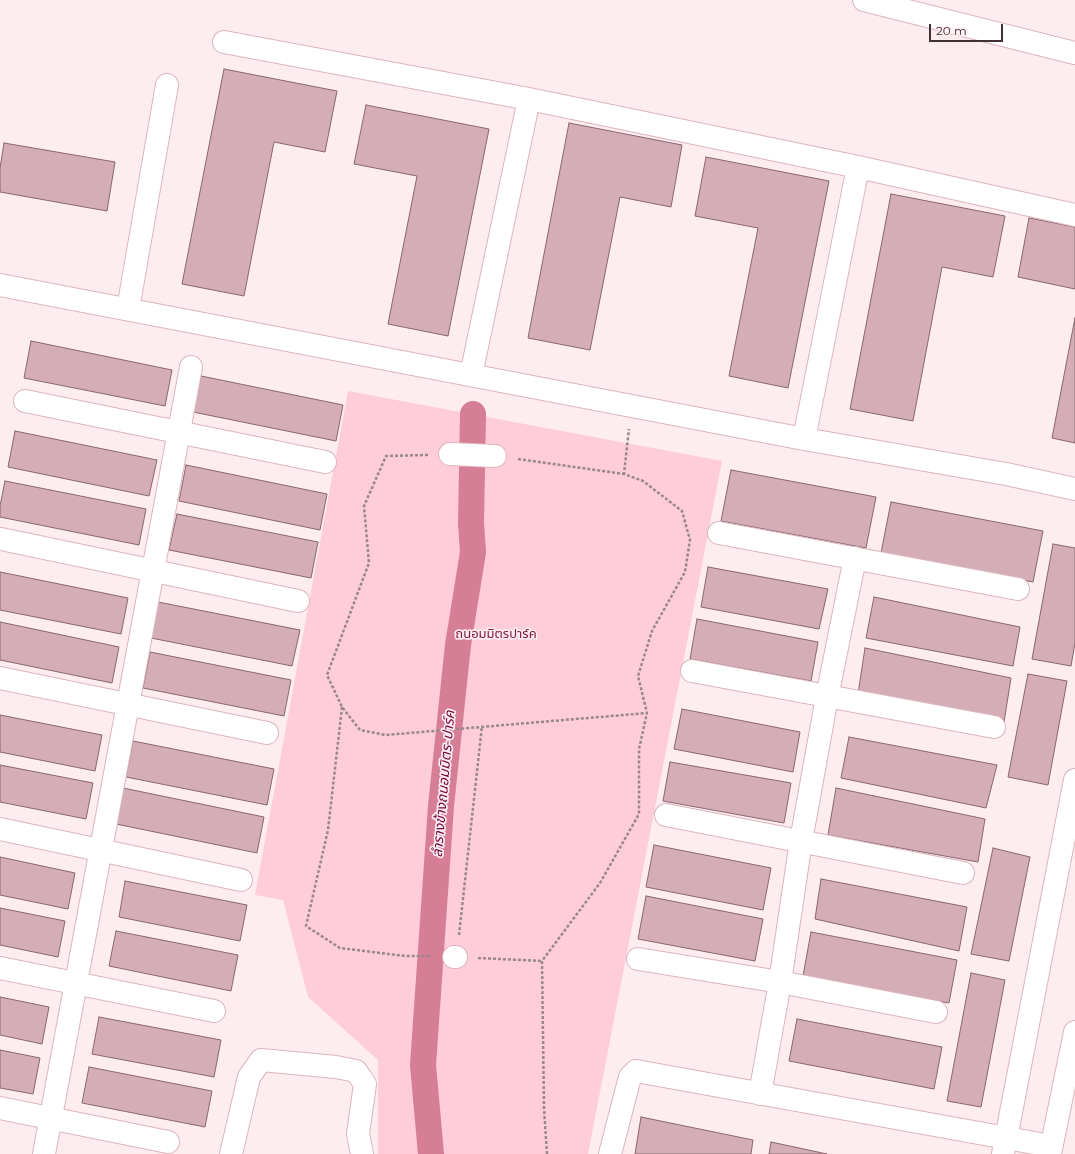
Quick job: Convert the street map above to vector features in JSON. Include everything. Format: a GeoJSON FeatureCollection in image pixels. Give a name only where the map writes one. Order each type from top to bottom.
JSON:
{"type":"FeatureCollection","features":[{"type":"Feature","properties":{"kind":"street"},"geometry":{"type":"LineString","coordinates":[[864,0],[1075,53]]}},
{"type":"Feature","properties":{"kind":"street"},"geometry":{"type":"LineString","coordinates":[[224,42],[529,99],[858,167],[1075,215]]}},
{"type":"Feature","properties":{"kind":"street"},"geometry":{"type":"LineString","coordinates":[[128,309],[167,85]]}},
{"type":"Feature","properties":{"kind":"street"},"geometry":{"type":"LineString","coordinates":[[471,375],[529,99]]}},
{"type":"Feature","properties":{"kind":"street"},"geometry":{"type":"LineString","coordinates":[[804,438],[858,167]]}},
{"type":"Feature","properties":{"kind":"street"},"geometry":{"type":"LineString","coordinates":[[0,285],[632,406],[1006,474],[1075,489]]}},
{"type":"Feature","properties":{"kind":"street"},"geometry":{"type":"LineString","coordinates":[[44,1154],[191,367]]}},
{"type":"Feature","properties":{"kind":"street"},"geometry":{"type":"LineString","coordinates":[[25,401],[325,462]]}},
{"type":"Feature","properties":{"kind":"street"},"geometry":{"type":"LineString","coordinates":[[450,454],[495,456]]}},
{"type":"Feature","properties":{"kind":"street"},"geometry":{"type":"LineString","coordinates":[[719,533],[1018,590]]}},
{"type":"Feature","properties":{"kind":"street"},"geometry":{"type":"LineString","coordinates":[[1,539],[298,601]]}},
{"type":"Feature","properties":{"kind":"street"},"geometry":{"type":"LineString","coordinates":[[760,1094],[827,697],[855,558]]}},
{"type":"Feature","properties":{"kind":"street"},"geometry":{"type":"LineString","coordinates":[[692,671],[994,727]]}},
{"type":"Feature","properties":{"kind":"street"},"geometry":{"type":"LineString","coordinates":[[0,678],[267,733]]}},
{"type":"Feature","properties":{"kind":"street"},"geometry":{"type":"LineString","coordinates":[[1005,1146],[1075,780]]}},
{"type":"Feature","properties":{"kind":"street"},"geometry":{"type":"LineString","coordinates":[[666,815],[963,873]]}},
{"type":"Feature","properties":{"kind":"street"},"geometry":{"type":"LineString","coordinates":[[0,829],[241,880]]}},
{"type":"Feature","properties":{"kind":"street"},"geometry":{"type":"LineString","coordinates":[[638,959],[780,982],[936,1012]]}},
{"type":"Feature","properties":{"kind":"street"},"geometry":{"type":"LineString","coordinates":[[0,968],[214,1012]]}},
{"type":"Feature","properties":{"kind":"street"},"geometry":{"type":"LineString","coordinates":[[610,1154],[630,1077],[636,1071],[760,1094],[1005,1146],[1050,1150],[1075,1032]]}},
{"type":"Feature","properties":{"kind":"street"},"geometry":{"type":"LineString","coordinates":[[231,1154],[249,1077],[261,1060],[336,1067],[356,1071],[365,1084],[358,1134],[362,1154]]}},
{"type":"Feature","properties":{"kind":"street"},"geometry":{"type":"LineString","coordinates":[[0,1108],[168,1142]]}},
{"type":"Feature","properties":{"kind":"path"},"geometry":{"type":"LineString","coordinates":[[624,474],[632,406]]}},
{"type":"Feature","properties":{"kind":"path"},"geometry":{"type":"LineString","coordinates":[[450,454],[386,456],[364,506],[369,563],[326,676],[342,707],[360,730],[386,735],[648,713]]}},
{"type":"Feature","properties":{"kind":"path"},"geometry":{"type":"LineString","coordinates":[[495,456],[624,474],[643,481],[682,511],[690,540],[685,572],[652,631],[638,676],[648,713],[639,750],[639,814],[600,883],[542,961],[544,1108],[547,1154]]}},
{"type":"Feature","properties":{"kind":"path"},"geometry":{"type":"LineString","coordinates":[[342,707],[328,830],[306,926],[340,948],[405,956]]}},
{"type":"Feature","properties":{"kind":"path"},"geometry":{"type":"LineString","coordinates":[[482,726],[455,957],[542,961]]}},
{"type":"Feature","properties":{"kind":"green space","name":"ถนอมมิตรปาร์ค"},"geometry":{"type":"Polygon","coordinates":[[[348,391],[722,461],[588,1154],[378,1154],[378,1060],[308,997],[283,900],[255,895],[348,391]]]}},
{"type":"Feature","properties":{"kind":"building"},"geometry":{"type":"Polygon","coordinates":[[[224,69],[337,91],[325,152],[274,142],[244,296],[182,284],[224,69]]]}},
{"type":"Feature","properties":{"kind":"building"},"geometry":{"type":"Polygon","coordinates":[[[366,105],[489,129],[448,336],[388,324],[417,176],[354,164],[366,105]]]}},
{"type":"Feature","properties":{"kind":"building"},"geometry":{"type":"Polygon","coordinates":[[[569,123],[682,145],[671,207],[620,197],[590,350],[528,338],[569,123]]]}},
{"type":"Feature","properties":{"kind":"building"},"geometry":{"type":"Polygon","coordinates":[[[4,143],[115,162],[107,211],[0,192],[0,168],[4,143]]]}},
{"type":"Feature","properties":{"kind":"building"},"geometry":{"type":"Polygon","coordinates":[[[706,157],[829,181],[788,388],[729,376],[758,228],[695,216],[706,157]]]}},
{"type":"Feature","properties":{"kind":"building"},"geometry":{"type":"Polygon","coordinates":[[[891,194],[1005,216],[993,277],[942,267],[913,421],[850,409],[891,194]]]}},
{"type":"Feature","properties":{"kind":"building"},"geometry":{"type":"Polygon","coordinates":[[[1029,218],[1075,227],[1075,289],[1018,277],[1029,218]]]}},
{"type":"Feature","properties":{"kind":"building"},"geometry":{"type":"Polygon","coordinates":[[[1075,318],[1075,443],[1052,438],[1075,318]]]}},
{"type":"Feature","properties":{"kind":"building"},"geometry":{"type":"Polygon","coordinates":[[[31,341],[172,370],[165,406],[24,378],[31,341]]]}},
{"type":"Feature","properties":{"kind":"building"},"geometry":{"type":"Polygon","coordinates":[[[201,376],[343,405],[336,441],[193,412],[201,376]]]}},
{"type":"Feature","properties":{"kind":"building"},"geometry":{"type":"Polygon","coordinates":[[[15,431],[157,460],[149,496],[8,467],[15,431]]]}},
{"type":"Feature","properties":{"kind":"building"},"geometry":{"type":"Polygon","coordinates":[[[186,465],[327,494],[320,530],[179,501],[186,465]]]}},
{"type":"Feature","properties":{"kind":"building"},"geometry":{"type":"Polygon","coordinates":[[[731,470],[876,497],[866,548],[721,521],[731,470]]]}},
{"type":"Feature","properties":{"kind":"building"},"geometry":{"type":"Polygon","coordinates":[[[5,481],[146,509],[139,545],[0,517],[0,506],[5,481]]]}},
{"type":"Feature","properties":{"kind":"building"},"geometry":{"type":"Polygon","coordinates":[[[891,502],[1043,531],[1033,582],[881,553],[891,502]]]}},
{"type":"Feature","properties":{"kind":"building"},"geometry":{"type":"Polygon","coordinates":[[[177,514],[318,542],[311,578],[169,550],[177,514]]]}},
{"type":"Feature","properties":{"kind":"building"},"geometry":{"type":"Polygon","coordinates":[[[1053,544],[1075,548],[1075,643],[1071,666],[1032,659],[1053,544]]]}},
{"type":"Feature","properties":{"kind":"building"},"geometry":{"type":"Polygon","coordinates":[[[708,567],[828,589],[819,629],[701,607],[708,567]]]}},
{"type":"Feature","properties":{"kind":"building"},"geometry":{"type":"Polygon","coordinates":[[[0,572],[128,598],[121,634],[0,610],[0,572]]]}},
{"type":"Feature","properties":{"kind":"building"},"geometry":{"type":"Polygon","coordinates":[[[874,597],[1020,627],[1013,666],[866,638],[874,597]]]}},
{"type":"Feature","properties":{"kind":"building"},"geometry":{"type":"Polygon","coordinates":[[[158,602],[300,630],[292,666],[151,638],[158,602]]]}},
{"type":"Feature","properties":{"kind":"building"},"geometry":{"type":"Polygon","coordinates":[[[697,619],[818,642],[811,681],[690,659],[697,619]]]}},
{"type":"Feature","properties":{"kind":"building"},"geometry":{"type":"Polygon","coordinates":[[[0,622],[119,647],[112,683],[0,660],[0,622]]]}},
{"type":"Feature","properties":{"kind":"building"},"geometry":{"type":"Polygon","coordinates":[[[865,648],[1011,678],[1004,722],[858,694],[865,648]]]}},
{"type":"Feature","properties":{"kind":"building"},"geometry":{"type":"Polygon","coordinates":[[[150,652],[291,680],[284,716],[143,688],[150,652]]]}},
{"type":"Feature","properties":{"kind":"building"},"geometry":{"type":"Polygon","coordinates":[[[1028,674],[1067,681],[1048,785],[1008,777],[1028,674]]]}},
{"type":"Feature","properties":{"kind":"building"},"geometry":{"type":"Polygon","coordinates":[[[682,709],[800,732],[793,772],[674,749],[682,709]]]}},
{"type":"Feature","properties":{"kind":"building"},"geometry":{"type":"Polygon","coordinates":[[[0,715],[102,735],[95,771],[0,752],[0,715]]]}},
{"type":"Feature","properties":{"kind":"building"},"geometry":{"type":"Polygon","coordinates":[[[849,737],[997,765],[986,808],[841,778],[849,737]]]}},
{"type":"Feature","properties":{"kind":"building"},"geometry":{"type":"Polygon","coordinates":[[[133,741],[274,769],[267,805],[126,777],[133,741]]]}},
{"type":"Feature","properties":{"kind":"building"},"geometry":{"type":"Polygon","coordinates":[[[670,762],[791,783],[784,823],[663,801],[670,762]]]}},
{"type":"Feature","properties":{"kind":"building"},"geometry":{"type":"Polygon","coordinates":[[[0,765],[93,783],[86,819],[0,802],[0,765]]]}},
{"type":"Feature","properties":{"kind":"building"},"geometry":{"type":"Polygon","coordinates":[[[123,788],[264,817],[257,853],[116,824],[123,788]]]}},
{"type":"Feature","properties":{"kind":"building"},"geometry":{"type":"Polygon","coordinates":[[[836,788],[985,819],[978,862],[828,835],[836,788]]]}},
{"type":"Feature","properties":{"kind":"building"},"geometry":{"type":"Polygon","coordinates":[[[654,845],[771,868],[763,910],[646,887],[654,845]]]}},
{"type":"Feature","properties":{"kind":"building"},"geometry":{"type":"Polygon","coordinates":[[[993,848],[1030,857],[1009,961],[971,954],[993,848]]]}},
{"type":"Feature","properties":{"kind":"building"},"geometry":{"type":"Polygon","coordinates":[[[0,857],[75,873],[68,909],[0,895],[0,857]]]}},
{"type":"Feature","properties":{"kind":"building"},"geometry":{"type":"Polygon","coordinates":[[[821,879],[967,907],[959,951],[815,919],[821,879]]]}},
{"type":"Feature","properties":{"kind":"building"},"geometry":{"type":"Polygon","coordinates":[[[125,881],[247,905],[240,941],[119,917],[125,881]]]}},
{"type":"Feature","properties":{"kind":"building"},"geometry":{"type":"Polygon","coordinates":[[[646,896],[763,919],[755,961],[638,939],[646,896]]]}},
{"type":"Feature","properties":{"kind":"building"},"geometry":{"type":"Polygon","coordinates":[[[0,908],[65,921],[58,957],[0,945],[0,908]]]}},
{"type":"Feature","properties":{"kind":"building"},"geometry":{"type":"Polygon","coordinates":[[[116,931],[238,955],[231,991],[109,966],[116,931]]]}},
{"type":"Feature","properties":{"kind":"building"},"geometry":{"type":"Polygon","coordinates":[[[811,932],[957,960],[949,1003],[803,976],[811,932]]]}},
{"type":"Feature","properties":{"kind":"building"},"geometry":{"type":"Polygon","coordinates":[[[971,973],[1005,980],[981,1107],[947,1101],[971,973]]]}},
{"type":"Feature","properties":{"kind":"building"},"geometry":{"type":"Polygon","coordinates":[[[0,997],[49,1007],[42,1044],[0,1035],[0,997]]]}},
{"type":"Feature","properties":{"kind":"building"},"geometry":{"type":"Polygon","coordinates":[[[99,1017],[221,1040],[214,1077],[92,1054],[99,1017]]]}},
{"type":"Feature","properties":{"kind":"building"},"geometry":{"type":"Polygon","coordinates":[[[797,1019],[942,1047],[934,1089],[789,1061],[797,1019]]]}},
{"type":"Feature","properties":{"kind":"building"},"geometry":{"type":"Polygon","coordinates":[[[0,1050],[40,1058],[33,1094],[0,1088],[0,1050]]]}},
{"type":"Feature","properties":{"kind":"building"},"geometry":{"type":"Polygon","coordinates":[[[89,1067],[212,1091],[205,1127],[82,1103],[89,1067]]]}},
{"type":"Feature","properties":{"kind":"building"},"geometry":{"type":"Polygon","coordinates":[[[641,1117],[753,1140],[751,1154],[635,1154],[641,1117]]]}},
{"type":"Feature","properties":{"kind":"building"},"geometry":{"type":"Polygon","coordinates":[[[771,1142],[827,1154],[769,1154],[771,1142]]]}},
{"type":"Feature","properties":{"kind":"waterway","name":"ลำรางข้างถนอมมิตร-ปาร์ค"},"geometry":{"type":"LineString","coordinates":[[431,1154],[423,1065],[441,806],[458,645],[473,552],[471,523],[473,414]]}}]}
